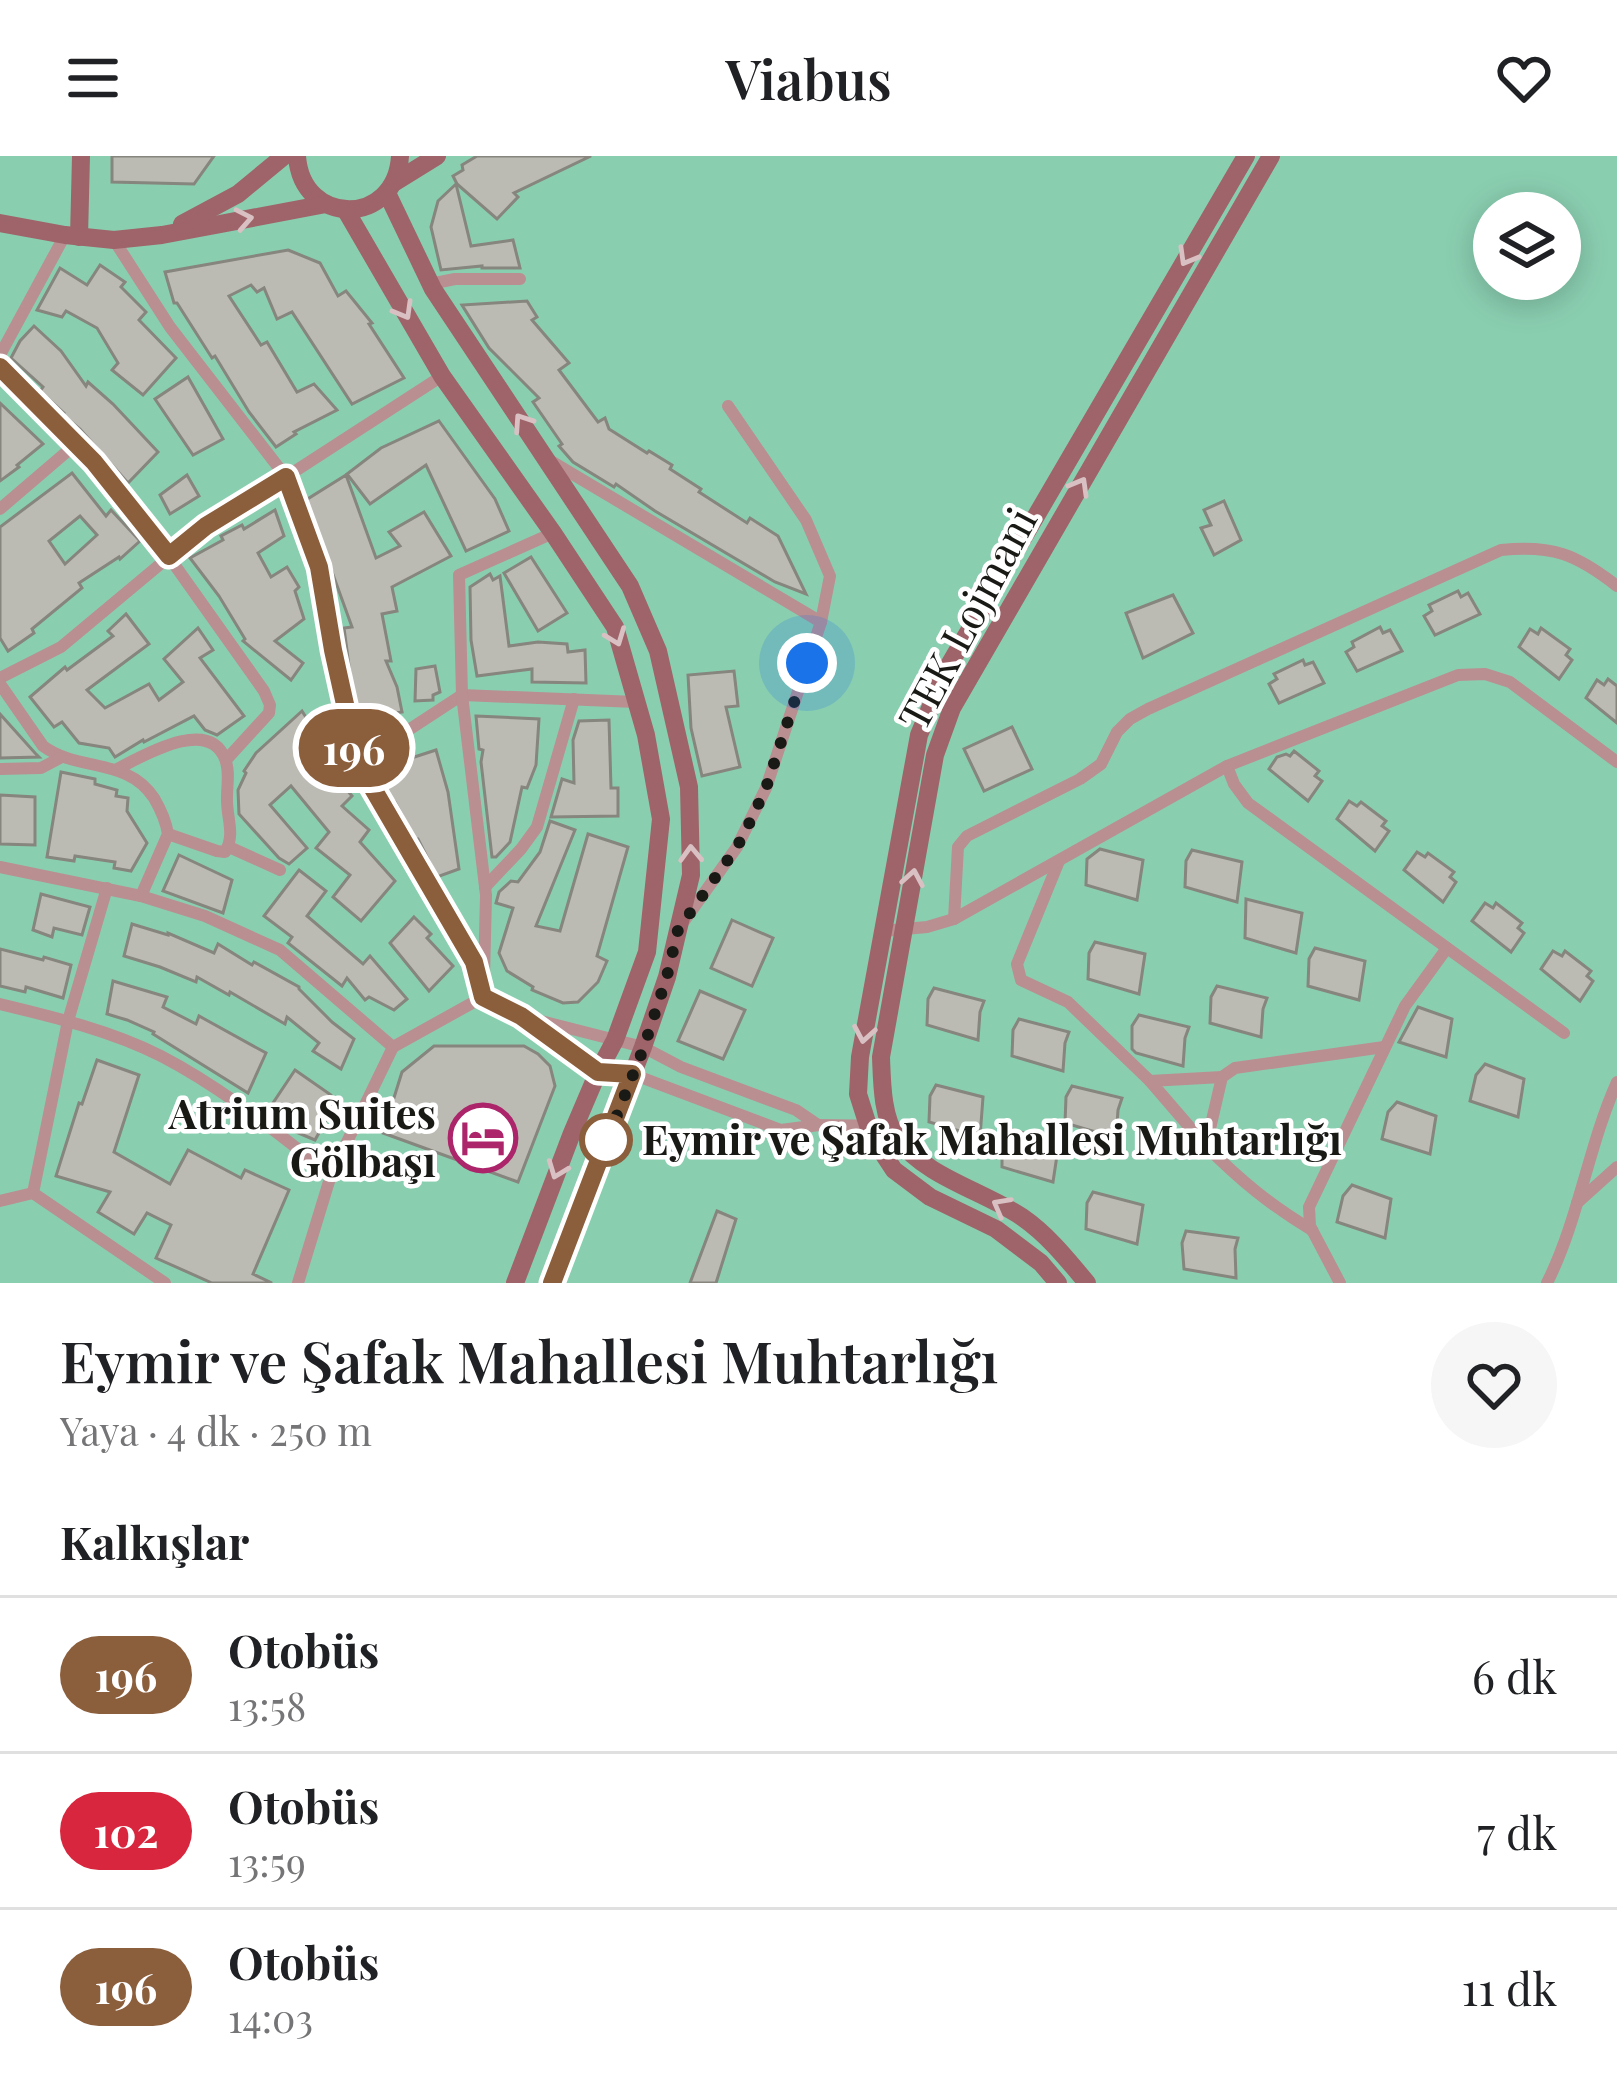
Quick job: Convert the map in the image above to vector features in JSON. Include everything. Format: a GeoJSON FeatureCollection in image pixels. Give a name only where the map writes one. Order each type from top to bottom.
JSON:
{"type":"FeatureCollection","features":[{"type":"Feature","properties":{"kind":"street"},"geometry":{"type":"LineString","coordinates":[[0,355],[72,236],[81,156]]}},
{"type":"Feature","properties":{"kind":"street"},"geometry":{"type":"LineString","coordinates":[[162,235],[238,194],[284,156]]}},
{"type":"Feature","properties":{"kind":"street"},"geometry":{"type":"LineString","coordinates":[[297,156],[304,183],[313,195],[335,207],[442,376],[614,627],[646,735],[661,819],[647,952],[515,1283]]}},
{"type":"Feature","properties":{"kind":"street"},"geometry":{"type":"LineString","coordinates":[[400,156],[391,187],[430,284],[630,586],[658,651],[688,787],[691,875],[667,976],[552,1283]]}},
{"type":"Feature","properties":{"kind":"street"},"geometry":{"type":"LineString","coordinates":[[0,223],[113,240],[335,207],[360,208],[436,156]]}},
{"type":"Feature","properties":{"kind":"street","name":"TEK Lojmani"},"geometry":{"type":"LineString","coordinates":[[892,1126],[880,1057],[919,735],[945,672],[1246,156]]}},
{"type":"Feature","properties":{"kind":"street","name":"TEK Lojmani"},"geometry":{"type":"LineString","coordinates":[[1058,1283],[1041,1263],[997,1229],[930,1197],[894,1170],[868,1126],[858,1094],[860,1057],[934,755],[952,708],[1271,156]]}},
{"type":"Feature","properties":{"kind":"street"},"geometry":{"type":"LineString","coordinates":[[113,240],[170,327],[286,477],[319,567],[358,763],[474,962],[483,997],[521,1016],[598,1072],[632,1074],[782,1130],[819,1125],[892,1126],[894,1135],[922,1163],[1022,1217],[1060,1249],[1087,1283]]}},
{"type":"Feature","properties":{"kind":"street"},"geometry":{"type":"LineString","coordinates":[[430,284],[455,279],[520,279]]}},
{"type":"Feature","properties":{"kind":"street"},"geometry":{"type":"LineString","coordinates":[[0,367],[76,442],[169,556],[264,691],[270,705],[264,721],[226,760]]}},
{"type":"Feature","properties":{"kind":"street"},"geometry":{"type":"LineString","coordinates":[[141,896],[168,834],[151,794],[130,774],[60,758],[43,746],[0,681],[61,647],[206,526],[442,376]]}},
{"type":"Feature","properties":{"kind":"street"},"geometry":{"type":"LineString","coordinates":[[678,930],[737,847],[766,788],[821,622],[830,576],[806,520],[728,406]]}},
{"type":"Feature","properties":{"kind":"street"},"geometry":{"type":"LineString","coordinates":[[0,509],[76,442]]}},
{"type":"Feature","properties":{"kind":"street"},"geometry":{"type":"LineString","coordinates":[[547,459],[821,622]]}},
{"type":"Feature","properties":{"kind":"street"},"geometry":{"type":"LineString","coordinates":[[483,997],[485,887],[462,695],[459,575],[553,533]]}},
{"type":"Feature","properties":{"kind":"street"},"geometry":{"type":"LineString","coordinates":[[954,919],[958,847],[967,836],[1090,772],[1101,764],[1117,733],[1148,709],[1501,550],[1534,547],[1568,554],[1617,586]]}},
{"type":"Feature","properties":{"kind":"street"},"geometry":{"type":"LineString","coordinates":[[893,930],[954,919],[1227,766],[1459,675],[1485,674],[1510,682],[1617,762]]}},
{"type":"Feature","properties":{"kind":"street"},"geometry":{"type":"LineString","coordinates":[[358,763],[462,695],[636,702]]}},
{"type":"Feature","properties":{"kind":"street"},"geometry":{"type":"LineString","coordinates":[[485,887],[537,827],[574,699]]}},
{"type":"Feature","properties":{"kind":"street"},"geometry":{"type":"LineString","coordinates":[[117,769],[189,738],[217,747],[226,760],[230,847],[217,851],[168,834]]}},
{"type":"Feature","properties":{"kind":"street"},"geometry":{"type":"LineString","coordinates":[[0,769],[41,768],[60,758]]}},
{"type":"Feature","properties":{"kind":"street"},"geometry":{"type":"LineString","coordinates":[[1227,766],[1248,803],[1564,1033]]}},
{"type":"Feature","properties":{"kind":"street"},"geometry":{"type":"LineString","coordinates":[[230,847],[280,870]]}},
{"type":"Feature","properties":{"kind":"street"},"geometry":{"type":"LineString","coordinates":[[1060,859],[1017,964],[1021,980],[1068,1002],[1150,1081],[1245,1185],[1312,1230]]}},
{"type":"Feature","properties":{"kind":"street"},"geometry":{"type":"LineString","coordinates":[[0,867],[141,896],[205,916],[280,950],[393,1048]]}},
{"type":"Feature","properties":{"kind":"street"},"geometry":{"type":"LineString","coordinates":[[33,1193],[68,1021],[107,888]]}},
{"type":"Feature","properties":{"kind":"street"},"geometry":{"type":"LineString","coordinates":[[1340,1283],[1312,1230],[1309,1207],[1405,1006],[1447,948]]}},
{"type":"Feature","properties":{"kind":"street"},"geometry":{"type":"LineString","coordinates":[[298,1283],[331,1175],[393,1048],[483,997]]}},
{"type":"Feature","properties":{"kind":"street"},"geometry":{"type":"LineString","coordinates":[[0,1004],[68,1021],[158,1054],[235,1100],[331,1175]]}},
{"type":"Feature","properties":{"kind":"street"},"geometry":{"type":"LineString","coordinates":[[521,1016],[644,1047],[681,1067],[796,1110],[819,1125]]}},
{"type":"Feature","properties":{"kind":"street"},"geometry":{"type":"LineString","coordinates":[[1150,1081],[1222,1077],[1234,1068],[1384,1047]]}},
{"type":"Feature","properties":{"kind":"street"},"geometry":{"type":"LineString","coordinates":[[1206,1146],[1222,1077]]}},
{"type":"Feature","properties":{"kind":"street"},"geometry":{"type":"LineString","coordinates":[[1567,1283],[1549,1280],[1617,1082]]}},
{"type":"Feature","properties":{"kind":"street"},"geometry":{"type":"LineString","coordinates":[[1576,1203],[1617,1167]]}},
{"type":"Feature","properties":{"kind":"street"},"geometry":{"type":"LineString","coordinates":[[0,1201],[33,1193],[165,1283]]}},
{"type":"Feature","properties":{"kind":"green space"},"geometry":{"type":"Polygon","coordinates":[[[0,156],[1617,156],[1617,1283],[0,1283],[0,156]]]}},
{"type":"Feature","properties":{"kind":"building"},"geometry":{"type":"Polygon","coordinates":[[[112,156],[214,156],[194,184],[112,182],[112,156]]]}},
{"type":"Feature","properties":{"kind":"building"},"geometry":{"type":"Polygon","coordinates":[[[477,156],[591,156],[514,193],[518,197],[497,219],[453,176],[477,156]]]}},
{"type":"Feature","properties":{"kind":"building"},"geometry":{"type":"Polygon","coordinates":[[[456,184],[471,246],[513,240],[520,268],[441,270],[431,227],[438,201],[456,184]]]}},
{"type":"Feature","properties":{"kind":"building"},"geometry":{"type":"Polygon","coordinates":[[[288,250],[320,263],[338,296],[346,291],[372,323],[404,378],[352,404],[292,312],[277,319],[264,288],[257,292],[251,285],[229,296],[261,345],[267,342],[297,392],[314,384],[337,410],[276,447],[174,303],[165,272],[288,250]]]}},
{"type":"Feature","properties":{"kind":"building"},"geometry":{"type":"Polygon","coordinates":[[[100,265],[125,282],[121,287],[146,312],[139,320],[176,358],[143,395],[112,370],[118,363],[97,328],[66,311],[62,317],[37,310],[60,268],[87,285],[100,265]]]}},
{"type":"Feature","properties":{"kind":"building"},"geometry":{"type":"Polygon","coordinates":[[[527,301],[537,317],[532,320],[569,363],[559,370],[598,422],[605,418],[609,429],[672,465],[670,469],[699,492],[747,523],[750,518],[778,536],[806,594],[775,582],[573,462],[533,402],[539,398],[489,348],[462,305],[527,301]]]}},
{"type":"Feature","properties":{"kind":"building"},"geometry":{"type":"Polygon","coordinates":[[[34,326],[61,351],[86,386],[88,382],[113,404],[158,452],[128,483],[11,358],[34,326]]]}},
{"type":"Feature","properties":{"kind":"building"},"geometry":{"type":"Polygon","coordinates":[[[188,377],[223,439],[193,455],[155,399],[188,377]]]}},
{"type":"Feature","properties":{"kind":"building"},"geometry":{"type":"Polygon","coordinates":[[[0,403],[43,444],[0,481],[0,403]]]}},
{"type":"Feature","properties":{"kind":"building"},"geometry":{"type":"Polygon","coordinates":[[[439,421],[495,499],[509,531],[466,551],[426,465],[370,504],[347,474],[381,448],[439,421]]]}},
{"type":"Feature","properties":{"kind":"building"},"geometry":{"type":"Polygon","coordinates":[[[72,473],[106,516],[111,510],[140,541],[79,583],[82,588],[8,651],[0,638],[0,527],[72,473]],[[80,516],[49,541],[65,564],[97,535],[80,516]]]}},
{"type":"Feature","properties":{"kind":"building"},"geometry":{"type":"Polygon","coordinates":[[[187,475],[199,496],[170,514],[160,495],[187,475]]]}},
{"type":"Feature","properties":{"kind":"building"},"geometry":{"type":"Polygon","coordinates":[[[346,475],[376,558],[400,546],[389,532],[424,512],[451,556],[392,587],[397,611],[382,614],[391,661],[386,661],[402,712],[388,714],[377,722],[376,731],[362,734],[344,628],[352,627],[306,500],[346,475]]]}},
{"type":"Feature","properties":{"kind":"building"},"geometry":{"type":"Polygon","coordinates":[[[1224,501],[1241,540],[1214,555],[1201,528],[1211,525],[1204,510],[1224,501]]]}},
{"type":"Feature","properties":{"kind":"building"},"geometry":{"type":"Polygon","coordinates":[[[275,510],[284,536],[258,553],[271,577],[287,567],[299,587],[295,591],[304,619],[275,641],[303,663],[291,680],[243,641],[219,596],[190,558],[223,540],[221,536],[242,525],[244,529],[275,510]]]}},
{"type":"Feature","properties":{"kind":"building"},"geometry":{"type":"Polygon","coordinates":[[[531,557],[567,613],[538,631],[504,573],[531,557]]]}},
{"type":"Feature","properties":{"kind":"building"},"geometry":{"type":"Polygon","coordinates":[[[490,574],[493,580],[500,576],[509,646],[538,642],[567,644],[568,652],[585,650],[586,683],[532,682],[532,669],[477,676],[470,587],[490,574]]]}},
{"type":"Feature","properties":{"kind":"building"},"geometry":{"type":"Polygon","coordinates":[[[1458,591],[1461,597],[1468,593],[1480,614],[1435,635],[1424,616],[1432,611],[1429,605],[1458,591]]]}},
{"type":"Feature","properties":{"kind":"building"},"geometry":{"type":"Polygon","coordinates":[[[1173,595],[1193,633],[1143,658],[1126,613],[1173,595]]]}},
{"type":"Feature","properties":{"kind":"building"},"geometry":{"type":"Polygon","coordinates":[[[126,614],[149,644],[87,690],[105,708],[149,684],[159,700],[183,682],[164,659],[198,628],[213,650],[200,658],[244,716],[217,735],[205,730],[194,716],[115,757],[109,748],[79,743],[62,722],[54,727],[30,697],[113,636],[108,631],[126,614]]]}},
{"type":"Feature","properties":{"kind":"building"},"geometry":{"type":"Polygon","coordinates":[[[1380,627],[1383,633],[1390,630],[1402,651],[1357,671],[1346,652],[1354,647],[1352,642],[1380,627]]]}},
{"type":"Feature","properties":{"kind":"building"},"geometry":{"type":"Polygon","coordinates":[[[1541,628],[1570,649],[1566,655],[1572,660],[1559,679],[1519,647],[1530,629],[1538,634],[1541,628]]]}},
{"type":"Feature","properties":{"kind":"building"},"geometry":{"type":"Polygon","coordinates":[[[1303,660],[1305,665],[1313,662],[1324,683],[1279,703],[1269,684],[1277,679],[1274,674],[1303,660]]]}},
{"type":"Feature","properties":{"kind":"building"},"geometry":{"type":"Polygon","coordinates":[[[435,666],[440,692],[433,700],[415,701],[416,669],[435,666]]]}},
{"type":"Feature","properties":{"kind":"building"},"geometry":{"type":"Polygon","coordinates":[[[734,671],[738,706],[726,707],[740,767],[702,776],[691,728],[688,675],[734,671]]]}},
{"type":"Feature","properties":{"kind":"building"},"geometry":{"type":"Polygon","coordinates":[[[1608,679],[1617,686],[1617,723],[1586,698],[1597,680],[1604,685],[1608,679]]]}},
{"type":"Feature","properties":{"kind":"building"},"geometry":{"type":"Polygon","coordinates":[[[302,711],[329,754],[322,760],[352,796],[342,806],[369,830],[360,842],[395,881],[361,921],[333,897],[350,875],[316,848],[329,832],[291,786],[270,805],[307,848],[289,864],[239,814],[238,790],[244,771],[256,753],[302,711]]]}},
{"type":"Feature","properties":{"kind":"building"},"geometry":{"type":"Polygon","coordinates":[[[0,714],[35,753],[39,757],[0,758],[0,714]]]}},
{"type":"Feature","properties":{"kind":"building"},"geometry":{"type":"Polygon","coordinates":[[[476,716],[539,719],[536,765],[527,788],[522,787],[510,842],[496,857],[492,857],[476,716]]]}},
{"type":"Feature","properties":{"kind":"building"},"geometry":{"type":"Polygon","coordinates":[[[609,720],[611,788],[618,788],[618,816],[551,817],[562,779],[574,783],[573,740],[579,721],[609,720]]]}},
{"type":"Feature","properties":{"kind":"building"},"geometry":{"type":"Polygon","coordinates":[[[1012,727],[1032,769],[984,791],[964,749],[1012,727]]]}},
{"type":"Feature","properties":{"kind":"building"},"geometry":{"type":"Polygon","coordinates":[[[436,750],[448,792],[459,869],[437,877],[379,778],[399,762],[436,750]]]}},
{"type":"Feature","properties":{"kind":"building"},"geometry":{"type":"Polygon","coordinates":[[[1294,751],[1319,771],[1315,776],[1322,781],[1308,801],[1269,769],[1277,757],[1294,751]]]}},
{"type":"Feature","properties":{"kind":"building"},"geometry":{"type":"Polygon","coordinates":[[[61,772],[95,779],[95,784],[128,798],[127,811],[147,843],[131,871],[114,868],[115,862],[47,857],[61,772]]]}},
{"type":"Feature","properties":{"kind":"building"},"geometry":{"type":"Polygon","coordinates":[[[0,795],[35,797],[35,845],[0,844],[0,795]]]}},
{"type":"Feature","properties":{"kind":"building"},"geometry":{"type":"Polygon","coordinates":[[[1349,801],[1357,806],[1361,802],[1386,821],[1382,826],[1389,831],[1375,851],[1337,819],[1349,801]]]}},
{"type":"Feature","properties":{"kind":"building"},"geometry":{"type":"Polygon","coordinates":[[[550,821],[575,830],[536,926],[560,931],[588,834],[628,847],[597,956],[607,961],[598,982],[578,1002],[563,1003],[532,990],[507,971],[499,953],[513,908],[496,903],[499,892],[511,881],[518,882],[540,852],[550,821]]]}},
{"type":"Feature","properties":{"kind":"building"},"geometry":{"type":"Polygon","coordinates":[[[1100,849],[1143,860],[1137,900],[1086,885],[1087,859],[1100,849]]]}},
{"type":"Feature","properties":{"kind":"building"},"geometry":{"type":"Polygon","coordinates":[[[1192,850],[1242,862],[1237,902],[1185,887],[1186,861],[1192,850]]]}},
{"type":"Feature","properties":{"kind":"building"},"geometry":{"type":"Polygon","coordinates":[[[1417,852],[1425,857],[1428,853],[1454,872],[1450,877],[1456,882],[1443,902],[1404,870],[1417,852]]]}},
{"type":"Feature","properties":{"kind":"building"},"geometry":{"type":"Polygon","coordinates":[[[179,855],[232,880],[223,913],[163,891],[179,855]]]}},
{"type":"Feature","properties":{"kind":"building"},"geometry":{"type":"Polygon","coordinates":[[[299,870],[326,891],[307,916],[363,964],[370,956],[407,999],[394,1010],[369,997],[365,1000],[347,978],[342,986],[288,943],[292,937],[264,916],[299,870]]]}},
{"type":"Feature","properties":{"kind":"building"},"geometry":{"type":"Polygon","coordinates":[[[41,894],[90,907],[82,935],[54,928],[52,937],[33,930],[41,894]]]}},
{"type":"Feature","properties":{"kind":"building"},"geometry":{"type":"Polygon","coordinates":[[[1246,899],[1302,913],[1296,953],[1245,938],[1246,899]]]}},
{"type":"Feature","properties":{"kind":"building"},"geometry":{"type":"Polygon","coordinates":[[[1485,903],[1493,908],[1496,903],[1522,923],[1518,928],[1524,933],[1511,952],[1472,921],[1485,903]]]}},
{"type":"Feature","properties":{"kind":"building"},"geometry":{"type":"Polygon","coordinates":[[[414,917],[453,966],[429,991],[390,943],[414,917]]]}},
{"type":"Feature","properties":{"kind":"building"},"geometry":{"type":"Polygon","coordinates":[[[732,920],[773,938],[752,986],[711,968],[732,920]]]}},
{"type":"Feature","properties":{"kind":"building"},"geometry":{"type":"Polygon","coordinates":[[[132,924],[214,953],[218,944],[299,987],[354,1039],[341,1069],[313,1051],[319,1043],[287,1017],[285,1024],[197,977],[196,982],[124,956],[132,924]]]}},
{"type":"Feature","properties":{"kind":"building"},"geometry":{"type":"Polygon","coordinates":[[[1095,942],[1145,954],[1139,994],[1088,979],[1089,953],[1095,942]]]}},
{"type":"Feature","properties":{"kind":"building"},"geometry":{"type":"Polygon","coordinates":[[[1315,948],[1365,961],[1359,1000],[1308,986],[1309,959],[1315,948]]]}},
{"type":"Feature","properties":{"kind":"building"},"geometry":{"type":"Polygon","coordinates":[[[0,949],[71,965],[63,998],[26,987],[25,992],[0,986],[0,949]]]}},
{"type":"Feature","properties":{"kind":"building"},"geometry":{"type":"Polygon","coordinates":[[[1553,951],[1562,956],[1565,951],[1591,971],[1587,976],[1593,981],[1580,1001],[1541,969],[1553,951]]]}},
{"type":"Feature","properties":{"kind":"building"},"geometry":{"type":"Polygon","coordinates":[[[113,981],[167,997],[163,1007],[196,1024],[199,1016],[266,1053],[248,1093],[154,1032],[107,1014],[113,981]]]}},
{"type":"Feature","properties":{"kind":"building"},"geometry":{"type":"Polygon","coordinates":[[[1217,986],[1267,998],[1261,1037],[1210,1023],[1211,997],[1217,986]]]}},
{"type":"Feature","properties":{"kind":"building"},"geometry":{"type":"Polygon","coordinates":[[[934,988],[984,1001],[978,1040],[927,1025],[928,999],[934,988]]]}},
{"type":"Feature","properties":{"kind":"building"},"geometry":{"type":"Polygon","coordinates":[[[700,991],[745,1010],[723,1059],[678,1041],[700,991]]]}},
{"type":"Feature","properties":{"kind":"building"},"geometry":{"type":"Polygon","coordinates":[[[1418,1007],[1452,1019],[1446,1057],[1399,1042],[1418,1007]]]}},
{"type":"Feature","properties":{"kind":"building"},"geometry":{"type":"Polygon","coordinates":[[[1139,1015],[1189,1027],[1183,1066],[1132,1049],[1132,1026],[1139,1015]]]}},
{"type":"Feature","properties":{"kind":"building"},"geometry":{"type":"Polygon","coordinates":[[[1019,1019],[1069,1032],[1063,1071],[1012,1056],[1013,1030],[1019,1019]]]}},
{"type":"Feature","properties":{"kind":"building"},"geometry":{"type":"Polygon","coordinates":[[[434,1046],[524,1046],[550,1066],[555,1086],[518,1182],[383,1133],[402,1072],[434,1046]]]}},
{"type":"Feature","properties":{"kind":"building"},"geometry":{"type":"Polygon","coordinates":[[[97,1060],[139,1075],[114,1152],[170,1184],[188,1150],[241,1178],[245,1170],[289,1190],[253,1274],[272,1283],[212,1283],[156,1258],[171,1225],[147,1213],[134,1234],[98,1212],[110,1192],[56,1176],[97,1060]]]}},
{"type":"Feature","properties":{"kind":"building"},"geometry":{"type":"Polygon","coordinates":[[[1485,1064],[1524,1079],[1518,1117],[1470,1101],[1476,1075],[1485,1064]]]}},
{"type":"Feature","properties":{"kind":"building"},"geometry":{"type":"Polygon","coordinates":[[[295,1070],[331,1095],[332,1109],[315,1140],[267,1112],[295,1070]]]}},
{"type":"Feature","properties":{"kind":"building"},"geometry":{"type":"Polygon","coordinates":[[[936,1085],[983,1097],[980,1137],[929,1122],[930,1096],[936,1085]]]}},
{"type":"Feature","properties":{"kind":"building"},"geometry":{"type":"Polygon","coordinates":[[[1072,1086],[1122,1098],[1116,1138],[1065,1123],[1066,1097],[1072,1086]]]}},
{"type":"Feature","properties":{"kind":"building"},"geometry":{"type":"Polygon","coordinates":[[[1397,1102],[1436,1116],[1430,1154],[1382,1139],[1388,1112],[1397,1102]]]}},
{"type":"Feature","properties":{"kind":"building"},"geometry":{"type":"Polygon","coordinates":[[[1009,1129],[1059,1142],[1053,1182],[1002,1167],[1002,1140],[1009,1129]]]}},
{"type":"Feature","properties":{"kind":"building"},"geometry":{"type":"Polygon","coordinates":[[[1352,1185],[1391,1199],[1385,1238],[1337,1222],[1343,1196],[1352,1185]]]}},
{"type":"Feature","properties":{"kind":"building"},"geometry":{"type":"Polygon","coordinates":[[[1093,1192],[1143,1205],[1137,1244],[1086,1229],[1087,1203],[1093,1192]]]}},
{"type":"Feature","properties":{"kind":"building"},"geometry":{"type":"Polygon","coordinates":[[[717,1211],[736,1219],[716,1283],[690,1283],[717,1211]]]}},
{"type":"Feature","properties":{"kind":"building"},"geometry":{"type":"Polygon","coordinates":[[[1186,1231],[1238,1238],[1236,1278],[1184,1269],[1186,1231]]]}},
{"type":"Feature","properties":{"kind":"bus line","name":"196"},"geometry":{"type":"LineString","coordinates":[[0,367],[94,462],[169,556],[206,526],[286,477],[319,567],[358,763],[474,962],[483,997],[521,1016],[598,1072],[632,1074],[552,1283]]}},
{"type":"Feature","properties":{"kind":"place","name":"Atrium Suites Gölbaşı"},"geometry":{"type":"Point","coordinates":[483,1138]}},
{"type":"Feature","properties":{"kind":"place","name":"Eymir ve Şafak Mahallesi Muhtarlığı"},"geometry":{"type":"Point","coordinates":[606,1140]}},
{"type":"Feature","properties":{"kind":"route"},"geometry":{"type":"LineString","coordinates":[[606,1140],[600,1158],[644,1047],[678,930],[752,818],[807,663]]}}]}
